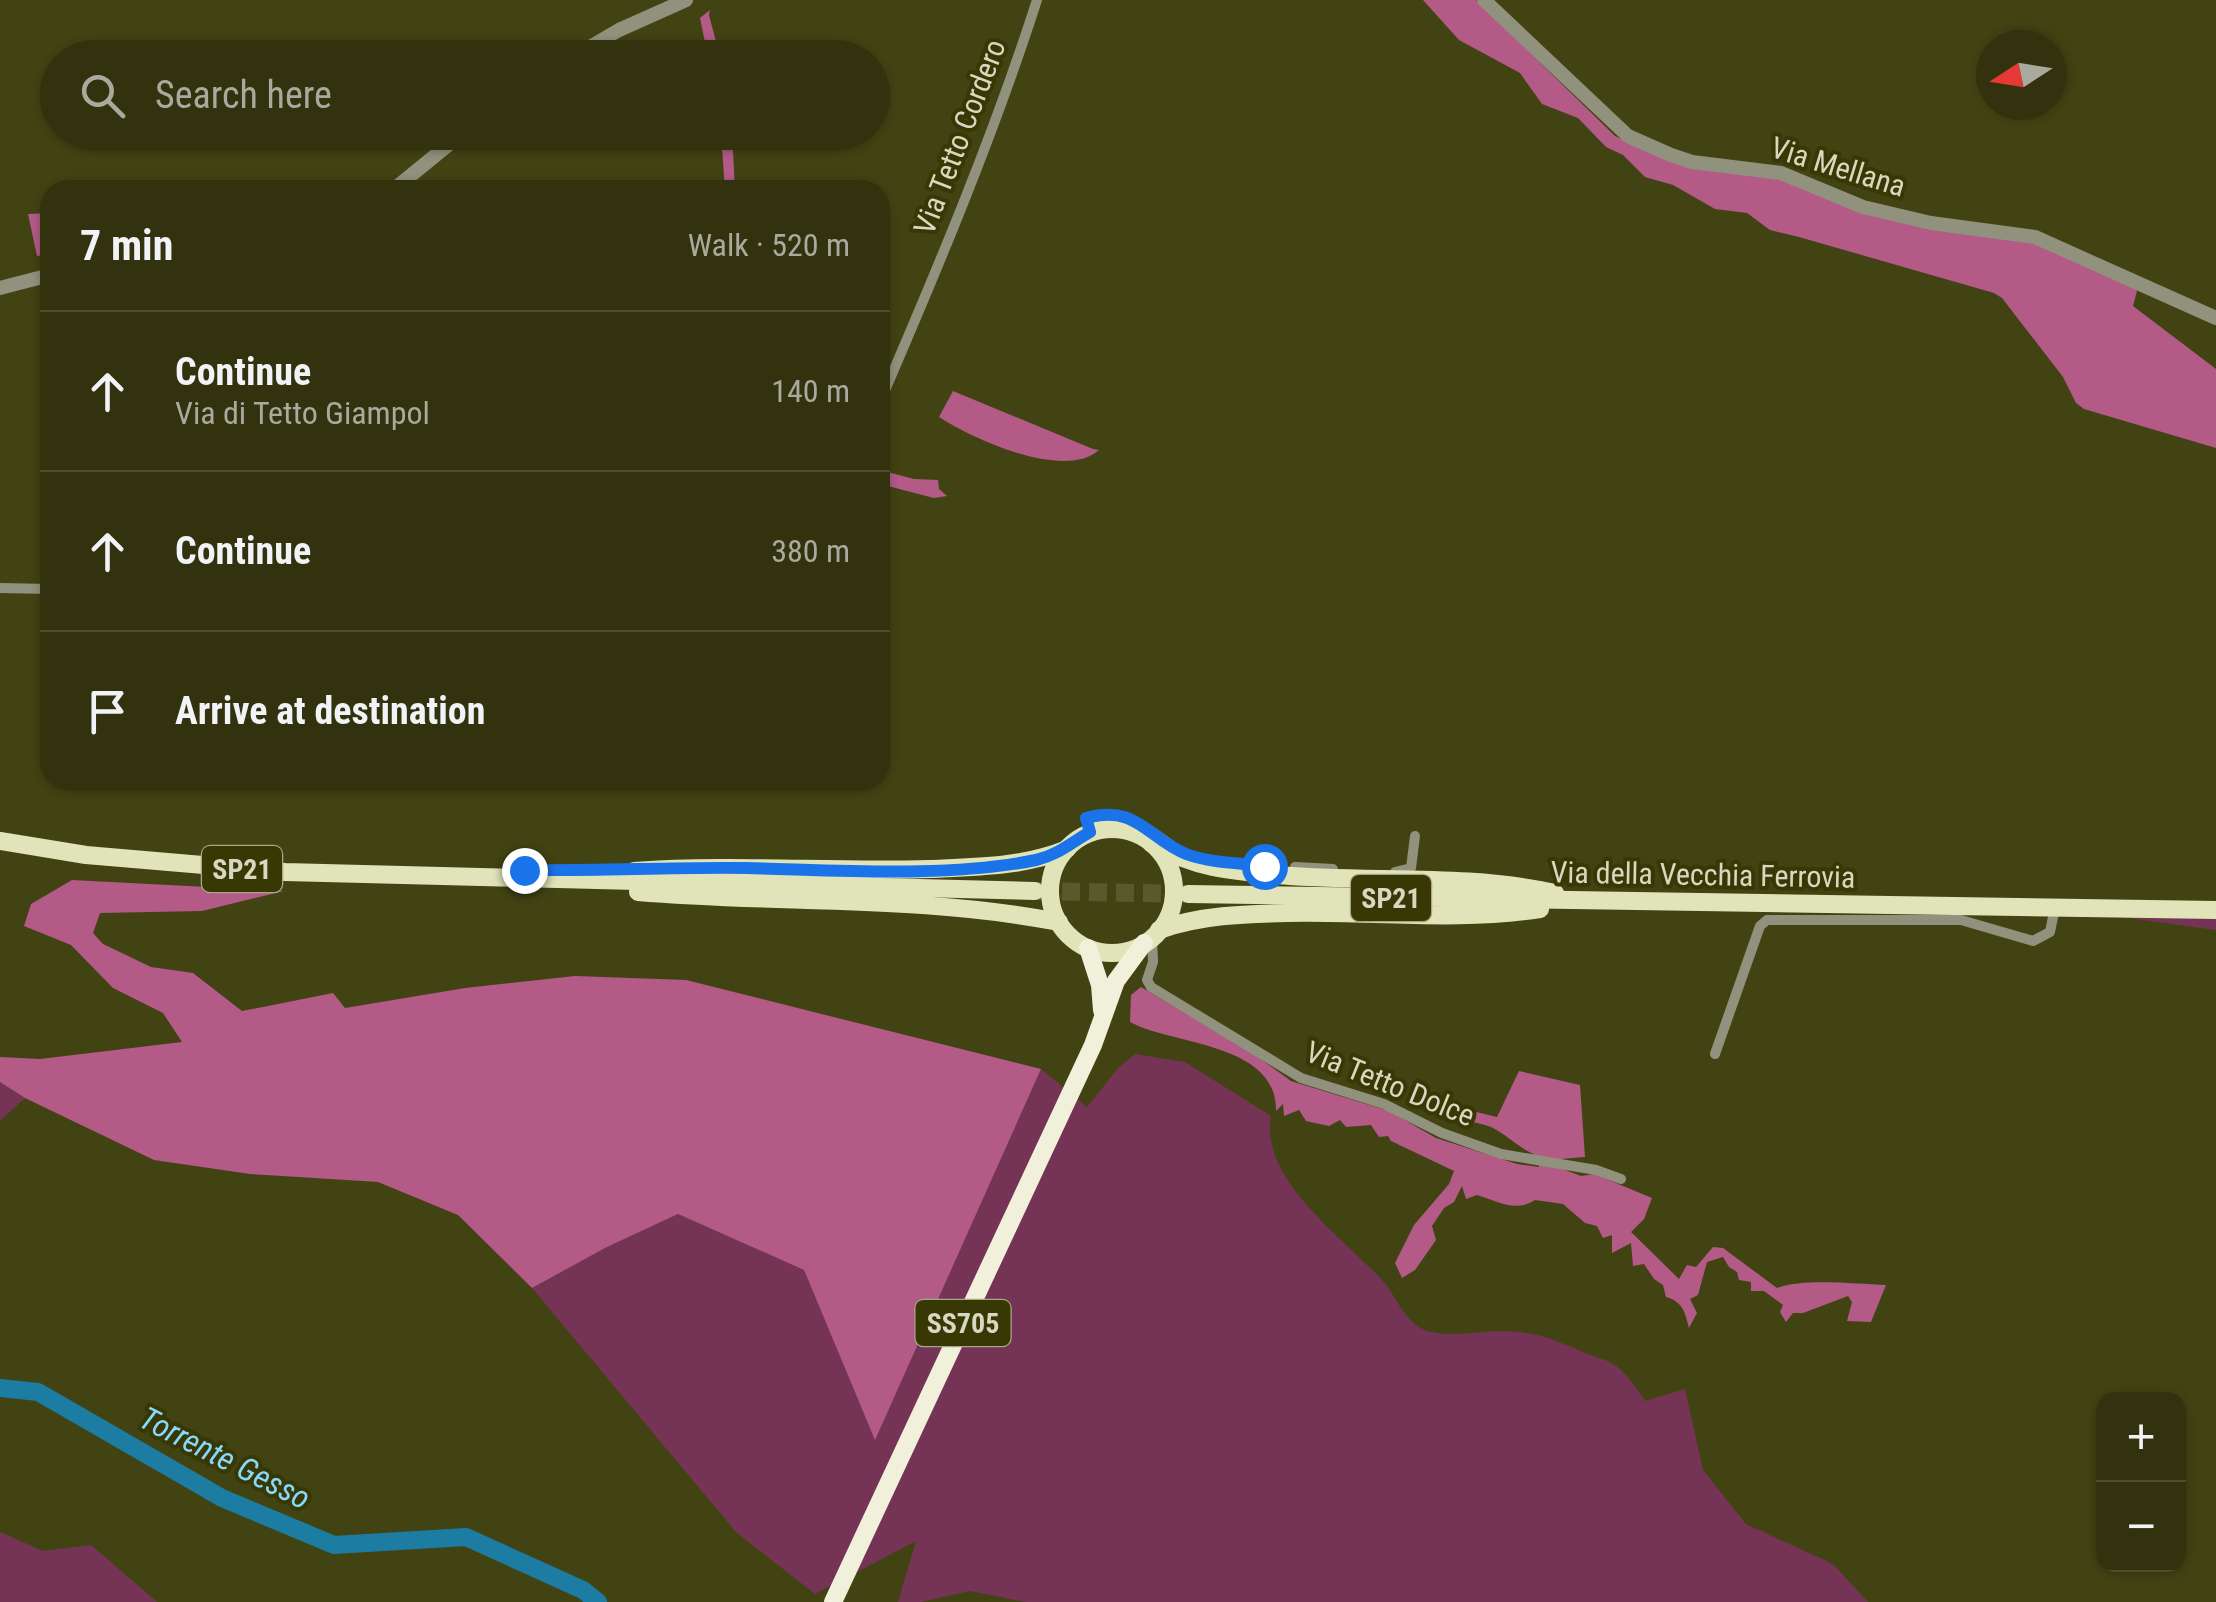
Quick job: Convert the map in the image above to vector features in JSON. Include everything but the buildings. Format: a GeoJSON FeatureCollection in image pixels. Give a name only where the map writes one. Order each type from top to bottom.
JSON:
{"type":"FeatureCollection","features":[{"type":"Feature","properties":{"kind":"highway","name":"SS705"},"geometry":{"type":"LineString","coordinates":[[833,1602],[1093,1045],[1116,981],[1152,937]]}},
{"type":"Feature","properties":{"kind":"highway"},"geometry":{"type":"LineString","coordinates":[[1088,948],[1100,985],[1103,1022]]}},
{"type":"Feature","properties":{"kind":"main road"},"geometry":{"type":"LineString","coordinates":[[484,878],[524,870],[952,868],[1038,860],[1090,832],[1118,829],[1136,834],[1182,861],[1237,872],[1510,885],[1594,901]]}},
{"type":"Feature","properties":{"kind":"main road","name":"SP21"},"geometry":{"type":"LineString","coordinates":[[0,841],[210,867],[351,875],[1035,891]]}},
{"type":"Feature","properties":{"kind":"main road"},"geometry":{"type":"LineString","coordinates":[[1152,844],[1164,858],[1173,886],[1169,914],[1152,937]]}},
{"type":"Feature","properties":{"kind":"main road"},"geometry":{"type":"LineString","coordinates":[[1066,848],[1050,884],[1059,922],[1068,935],[1088,948],[1117,952],[1184,921],[1230,915],[1498,913],[1594,901]]}},
{"type":"Feature","properties":{"kind":"main road"},"geometry":{"type":"LineString","coordinates":[[484,878],[523,889],[900,902],[1002,911],[1059,922]]}},
{"type":"Feature","properties":{"kind":"main road","name":"Via della Vecchia Ferrovia"},"geometry":{"type":"LineString","coordinates":[[1188,894],[2216,910]]}},
{"type":"Feature","properties":{"kind":"street"},"geometry":{"type":"LineString","coordinates":[[602,40],[686,0]]}},
{"type":"Feature","properties":{"kind":"street","name":"Via Tetto Cordero"},"geometry":{"type":"LineString","coordinates":[[890,377],[1015,69],[1037,0]]}},
{"type":"Feature","properties":{"kind":"street","name":"Via Mellana"},"geometry":{"type":"LineString","coordinates":[[1484,0],[1628,136],[1656,149],[1692,162],[1782,173],[1863,206],[1931,222],[2035,237],[2216,318]]}},
{"type":"Feature","properties":{"kind":"street"},"geometry":{"type":"LineString","coordinates":[[405,180],[442,150]]}},
{"type":"Feature","properties":{"kind":"street"},"geometry":{"type":"LineString","coordinates":[[0,288],[40,278]]}},
{"type":"Feature","properties":{"kind":"street"},"geometry":{"type":"LineString","coordinates":[[0,588],[40,589]]}},
{"type":"Feature","properties":{"kind":"street"},"geometry":{"type":"LineString","coordinates":[[1090,832],[1086,818],[1114,815],[1146,825],[1174,847],[1200,858],[1264,866],[1396,872],[1411,868],[1414,836]]}},
{"type":"Feature","properties":{"kind":"street"},"geometry":{"type":"LineString","coordinates":[[1715,1054],[1760,926],[1767,920],[1961,920],[2033,941],[2050,932],[2054,908]]}},
{"type":"Feature","properties":{"kind":"street","name":"Via Tetto Dolce"},"geometry":{"type":"LineString","coordinates":[[1152,937],[1147,980],[1152,987],[1300,1078],[1384,1104],[1442,1133],[1501,1154],[1596,1170],[1621,1179]]}},
{"type":"Feature","properties":{"kind":"shaded area"},"geometry":{"type":"Polygon","coordinates":[[[1423,0],[1476,0],[1615,136],[1671,161],[1780,177],[1833,201],[2016,238],[2060,252],[2133,285],[2137,291],[2133,306],[2216,369],[2216,448],[2084,409],[2002,298],[1994,293],[1770,230],[1747,213],[1715,209],[1673,185],[1645,177],[1623,155],[1606,147],[1578,118],[1542,104],[1520,73],[1459,40],[1423,0]]]}},
{"type":"Feature","properties":{"kind":"shaded area"},"geometry":{"type":"Polygon","coordinates":[[[710,10],[716,40],[705,40],[700,18],[710,10]]]}},
{"type":"Feature","properties":{"kind":"shaded area"},"geometry":{"type":"Polygon","coordinates":[[[722,150],[733,150],[734,180],[724,180],[722,150]]]}},
{"type":"Feature","properties":{"kind":"shaded area"},"geometry":{"type":"Polygon","coordinates":[[[40,213],[40,256],[37,256],[28,214],[40,213]]]}},
{"type":"Feature","properties":{"kind":"shaded area"},"geometry":{"type":"Polygon","coordinates":[[[953,391],[1099,450],[1064,461],[1042,459],[995,445],[939,417],[953,391]]]}},
{"type":"Feature","properties":{"kind":"shaded area"},"geometry":{"type":"Polygon","coordinates":[[[890,473],[938,480],[939,489],[947,496],[934,498],[890,487],[890,473]]]}},
{"type":"Feature","properties":{"kind":"shaded area"},"geometry":{"type":"Polygon","coordinates":[[[72,880],[284,891],[202,911],[100,913],[93,933],[103,944],[151,967],[193,973],[242,1011],[333,993],[345,1008],[465,988],[575,976],[686,980],[1041,1069],[875,1440],[804,1270],[678,1214],[532,1288],[458,1215],[378,1182],[250,1174],[154,1160],[0,1082],[0,1057],[40,1059],[182,1042],[163,1013],[113,988],[71,945],[24,926],[31,904],[72,880]]]}},
{"type":"Feature","properties":{"kind":"shaded area"},"geometry":{"type":"Polygon","coordinates":[[[2121,917],[2216,917],[2216,930],[2121,917]]]}},
{"type":"Feature","properties":{"kind":"shaded area"},"geometry":{"type":"Polygon","coordinates":[[[1141,987],[1291,1081],[1389,1111],[1436,1138],[1517,1164],[1539,1167],[1539,1156],[1491,1127],[1436,1114],[1439,1103],[1497,1117],[1519,1071],[1580,1085],[1585,1157],[1561,1159],[1560,1168],[1581,1176],[1594,1174],[1652,1198],[1644,1219],[1631,1232],[1679,1279],[1687,1265],[1696,1267],[1713,1247],[1723,1248],[1777,1288],[1815,1282],[1886,1285],[1871,1322],[1847,1321],[1852,1302],[1848,1296],[1793,1313],[1786,1322],[1780,1312],[1783,1305],[1764,1291],[1751,1291],[1751,1282],[1739,1280],[1723,1257],[1707,1262],[1698,1295],[1690,1299],[1697,1313],[1689,1328],[1682,1308],[1666,1297],[1663,1285],[1644,1264],[1633,1266],[1631,1243],[1612,1253],[1612,1235],[1603,1238],[1597,1226],[1585,1223],[1563,1204],[1535,1200],[1513,1206],[1477,1195],[1466,1199],[1462,1186],[1454,1202],[1444,1208],[1432,1226],[1436,1240],[1415,1270],[1402,1278],[1395,1263],[1414,1225],[1449,1184],[1454,1171],[1391,1141],[1388,1136],[1379,1137],[1371,1125],[1346,1127],[1340,1120],[1329,1126],[1306,1121],[1299,1110],[1284,1116],[1283,1104],[1276,1111],[1272,1088],[1259,1071],[1241,1059],[1130,1022],[1131,995],[1141,987]]]}},
{"type":"Feature","properties":{"kind":"shaded area"},"geometry":{"type":"Polygon","coordinates":[[[1135,1054],[1185,1062],[1271,1116],[1271,1139],[1291,1185],[1327,1227],[1382,1280],[1407,1317],[1419,1327],[1437,1333],[1514,1331],[1546,1338],[1613,1364],[1645,1401],[1685,1389],[1703,1470],[1746,1524],[1833,1564],[1868,1602],[1026,1602],[970,1591],[921,1602],[898,1602],[916,1541],[815,1594],[736,1532],[532,1288],[678,1214],[804,1270],[875,1438],[1041,1069],[1087,1107],[1119,1067],[1135,1054]]]}},
{"type":"Feature","properties":{"kind":"shaded area"},"geometry":{"type":"Polygon","coordinates":[[[0,1082],[25,1098],[0,1121],[0,1082]]]}},
{"type":"Feature","properties":{"kind":"shaded area"},"geometry":{"type":"Polygon","coordinates":[[[0,1532],[43,1551],[91,1545],[157,1602],[0,1602],[0,1532]]]}},
{"type":"Feature","properties":{"kind":"waterway","name":"Torrente Gesso"},"geometry":{"type":"LineString","coordinates":[[0,1388],[38,1392],[222,1498],[334,1545],[466,1537],[583,1590],[598,1602]]}},
{"type":"Feature","properties":{"kind":"tunnel"},"geometry":{"type":"LineString","coordinates":[[1035,891],[1188,894]]}},
{"type":"Feature","properties":{"kind":"route"},"geometry":{"type":"LineString","coordinates":[[524,870],[897,870],[1005,864],[1050,856],[1090,832],[1086,818],[1106,814],[1146,825],[1184,853],[1264,866]]}}]}
